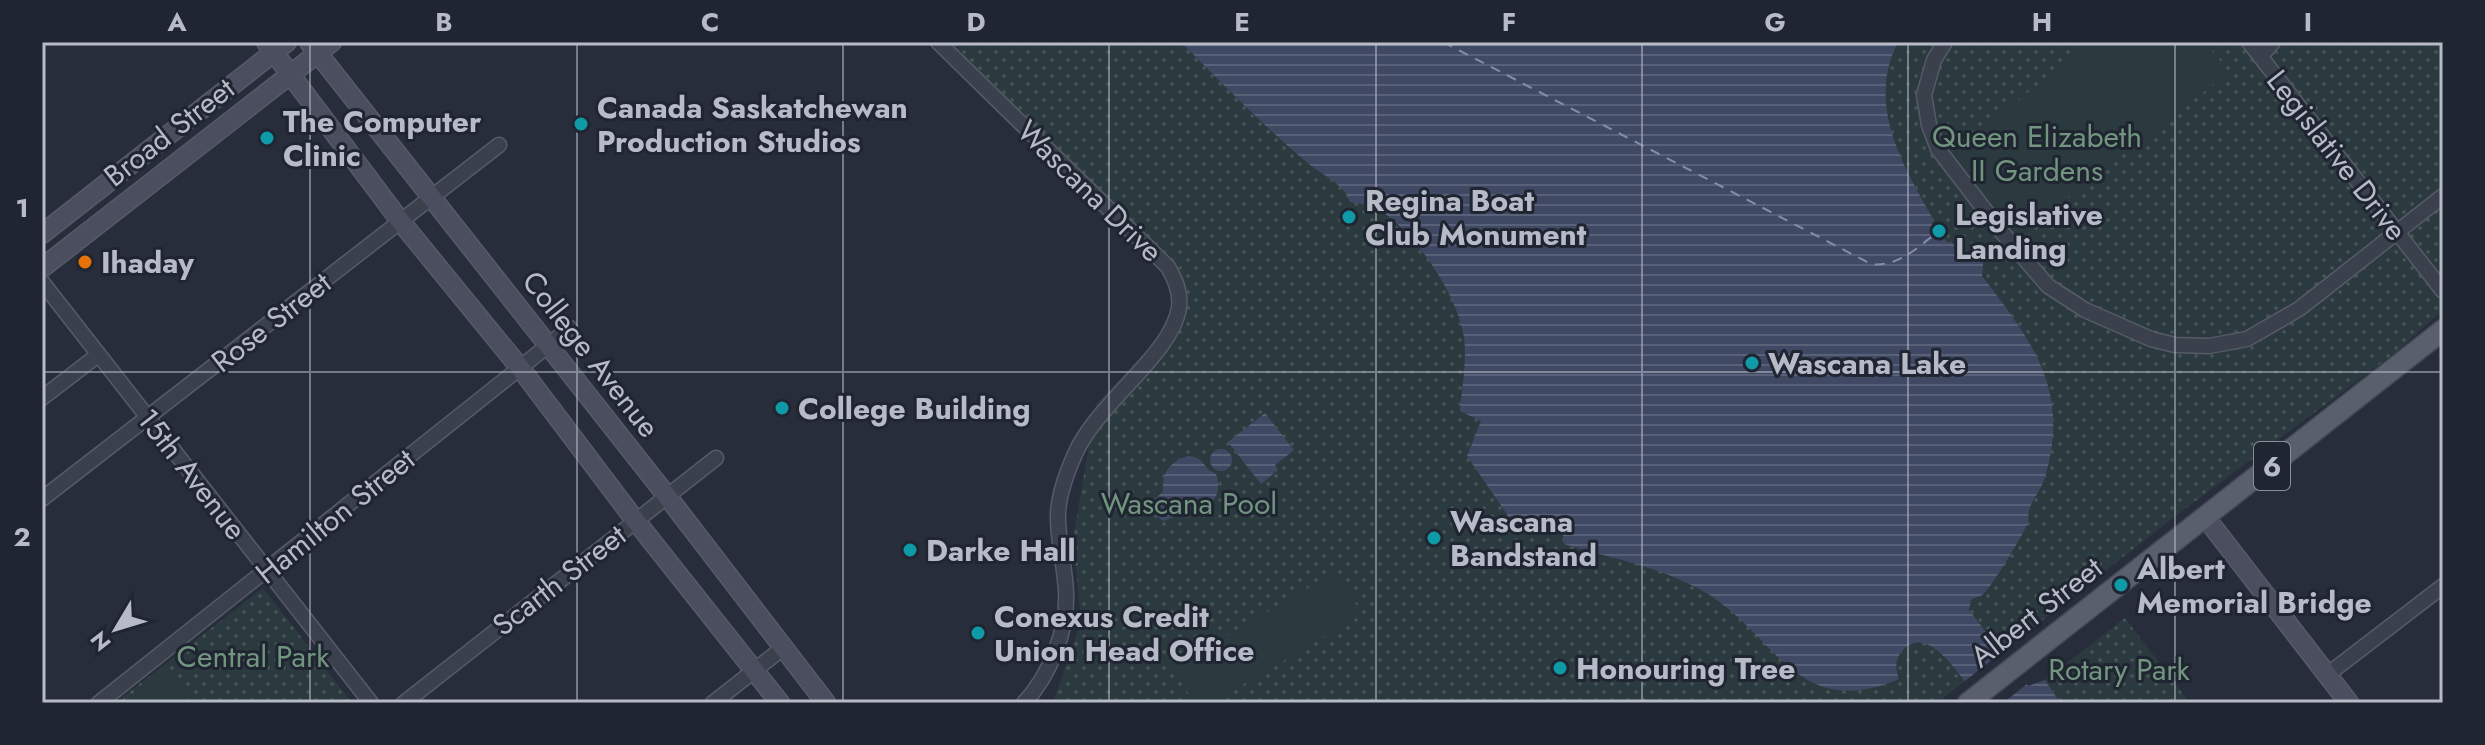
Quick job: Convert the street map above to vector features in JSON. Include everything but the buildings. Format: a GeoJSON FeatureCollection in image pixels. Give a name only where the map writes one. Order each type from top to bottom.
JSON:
{"type":"FeatureCollection","features":[{"type":"Feature","properties":{"kind":"main road"},"geometry":{"type":"LineString","coordinates":[[275,45],[291,74],[401,222],[521,369],[635,520],[780,703]]}},
{"type":"Feature","properties":{"kind":"main road","name":"Broad Street"},"geometry":{"type":"LineString","coordinates":[[42,234],[275,45]]}},
{"type":"Feature","properties":{"kind":"main road","name":"Broad Street"},"geometry":{"type":"LineString","coordinates":[[42,268],[291,74],[320,46]]}},
{"type":"Feature","properties":{"kind":"main road","name":"College Avenue"},"geometry":{"type":"LineString","coordinates":[[320,46],[431,198],[826,703]]}},
{"type":"Feature","properties":{"kind":"main road","name":"Albert Street"},"geometry":{"type":"LineString","coordinates":[[1968,703],[2443,330]]}},
{"type":"Feature","properties":{"kind":"main road"},"geometry":{"type":"LineString","coordinates":[[2206,518],[2349,703]]}},
{"type":"Feature","properties":{"kind":"street","name":"Wascana Drive"},"geometry":{"type":"LineString","coordinates":[[938,42],[1168,267],[1178,285],[1180,304],[1173,329],[1102,410],[1079,446],[1067,473],[1058,512],[1066,594],[1063,629],[1038,687],[1024,703]]}},
{"type":"Feature","properties":{"kind":"street"},"geometry":{"type":"LineString","coordinates":[[1945,42],[1934,60],[1924,95],[1929,125],[1938,149],[2048,286],[2119,327],[2175,345],[2209,346],[2247,339],[2299,309],[2443,196]]}},
{"type":"Feature","properties":{"kind":"street","name":"Legislative Drive"},"geometry":{"type":"LineString","coordinates":[[2249,42],[2443,291]]}},
{"type":"Feature","properties":{"kind":"street","name":"Legislative Drive"},"geometry":{"type":"LineString","coordinates":[[2261,56],[2273,42]]}},
{"type":"Feature","properties":{"kind":"street","name":"Rose Street"},"geometry":{"type":"LineString","coordinates":[[42,499],[499,145]]}},
{"type":"Feature","properties":{"kind":"street","name":"15th Avenue"},"geometry":{"type":"LineString","coordinates":[[42,282],[371,703]]}},
{"type":"Feature","properties":{"kind":"street","name":"Hamilton Street"},"geometry":{"type":"LineString","coordinates":[[99,703],[570,328]]}},
{"type":"Feature","properties":{"kind":"street"},"geometry":{"type":"LineString","coordinates":[[42,398],[98,355]]}},
{"type":"Feature","properties":{"kind":"street","name":"Scarth Street"},"geometry":{"type":"LineString","coordinates":[[404,703],[716,458]]}},
{"type":"Feature","properties":{"kind":"street"},"geometry":{"type":"LineString","coordinates":[[2327,675],[2443,586]]}},
{"type":"Feature","properties":{"kind":"street"},"geometry":{"type":"LineString","coordinates":[[713,703],[783,648]]}},
{"type":"Feature","properties":{"kind":"green space","name":"Wascana Pool"},"geometry":{"type":"Polygon","coordinates":[[[932,42],[2443,42],[2443,310],[2396,352],[2174,517],[1937,703],[1053,703],[1081,621],[1073,539],[1096,404],[1157,340],[1174,306],[1172,288],[1163,267],[932,42]]]}},
{"type":"Feature","properties":{"kind":"green space","name":"Queen Elizabeth II Gardens"},"geometry":{"type":"Polygon","coordinates":[[[2093,42],[2205,42],[2229,72],[2017,237],[1951,153],[2093,42]]]}},
{"type":"Feature","properties":{"kind":"green space"},"geometry":{"type":"Polygon","coordinates":[[[1337,571],[1362,615],[1211,703],[1194,703],[1173,667],[1337,571]]]}},
{"type":"Feature","properties":{"kind":"green space","name":"Central Park"},"geometry":{"type":"Polygon","coordinates":[[[263,588],[352,703],[115,703],[263,588]]]}},
{"type":"Feature","properties":{"kind":"green space","name":"Rotary Park"},"geometry":{"type":"Polygon","coordinates":[[[2125,618],[2190,703],[2060,703],[2045,680],[2125,618]]]}},
{"type":"Feature","properties":{"kind":"green space"},"geometry":{"type":"Polygon","coordinates":[[[168,668],[191,703],[123,703],[168,668]]]}},
{"type":"Feature","properties":{"kind":"water","name":"Wascana Lake"},"geometry":{"type":"Polygon","coordinates":[[[1181,42],[1898,42],[1889,65],[1886,88],[1887,111],[1900,155],[1933,219],[1931,221],[1948,243],[1951,241],[1965,254],[1984,253],[1982,276],[2031,345],[2050,392],[2052,446],[2045,477],[2030,506],[2028,522],[2007,560],[1986,591],[1971,600],[1969,610],[2028,686],[2045,680],[2060,703],[1980,703],[1936,649],[1913,643],[1898,656],[1899,679],[1864,690],[1835,690],[1811,682],[1789,667],[1728,609],[1703,591],[1653,569],[1564,544],[1558,527],[1545,519],[1509,517],[1467,456],[1481,421],[1460,411],[1465,365],[1464,337],[1453,303],[1433,266],[1393,220],[1372,206],[1350,202],[1339,185],[1276,135],[1181,42]]]}},
{"type":"Feature","properties":{"kind":"water"},"geometry":{"type":"Polygon","coordinates":[[[1265,413],[1294,450],[1275,465],[1278,470],[1261,484],[1228,442],[1265,413]]]}},
{"type":"Feature","properties":{"kind":"water"},"geometry":{"type":"Polygon","coordinates":[[[1221,449],[1229,452],[1232,460],[1229,468],[1221,471],[1213,468],[1210,460],[1213,452],[1221,449]]]}},
{"type":"Feature","properties":{"kind":"water"},"geometry":{"type":"Polygon","coordinates":[[[1188,456],[1198,458],[1216,474],[1218,484],[1214,500],[1202,509],[1193,511],[1175,508],[1171,518],[1163,521],[1157,517],[1153,500],[1163,492],[1168,469],[1188,456]]]}},
{"type":"Feature","properties":{"kind":"pier"},"geometry":{"type":"Polygon","coordinates":[[[2004,650],[2029,681],[2032,680],[2003,703],[1975,703],[1960,685],[2004,650]]]}},
{"type":"Feature","properties":{"kind":"ferry route"},"geometry":{"type":"LineString","coordinates":[[1443,42],[1871,264],[1899,259],[1939,231]]}},
{"type":"Feature","properties":{"kind":"place","name":"Canada Saskatchewan Production Studios"},"geometry":{"type":"Point","coordinates":[581,124]}},
{"type":"Feature","properties":{"kind":"place","name":"The Computer Clinic"},"geometry":{"type":"Point","coordinates":[267,138]}},
{"type":"Feature","properties":{"kind":"place","name":"Regina Boat Club Monument"},"geometry":{"type":"Point","coordinates":[1349,217]}},
{"type":"Feature","properties":{"kind":"place","name":"Legislative Landing"},"geometry":{"type":"Point","coordinates":[1939,231]}},
{"type":"Feature","properties":{"kind":"place","name":"Ihaday"},"geometry":{"type":"Point","coordinates":[85,262]}},
{"type":"Feature","properties":{"kind":"place","name":"Wascana Lake"},"geometry":{"type":"Point","coordinates":[1752,363]}},
{"type":"Feature","properties":{"kind":"place","name":"College Building"},"geometry":{"type":"Point","coordinates":[782,408]}},
{"type":"Feature","properties":{"kind":"place","name":"Wascana Bandstand"},"geometry":{"type":"Point","coordinates":[1434,538]}},
{"type":"Feature","properties":{"kind":"place","name":"Darke Hall"},"geometry":{"type":"Point","coordinates":[910,550]}},
{"type":"Feature","properties":{"kind":"place","name":"Albert Memorial Bridge"},"geometry":{"type":"Point","coordinates":[2121,585]}},
{"type":"Feature","properties":{"kind":"place","name":"Conexus Credit Union Head Office"},"geometry":{"type":"Point","coordinates":[978,633]}},
{"type":"Feature","properties":{"kind":"place","name":"Honouring Tree"},"geometry":{"type":"Point","coordinates":[1560,668]}}]}
